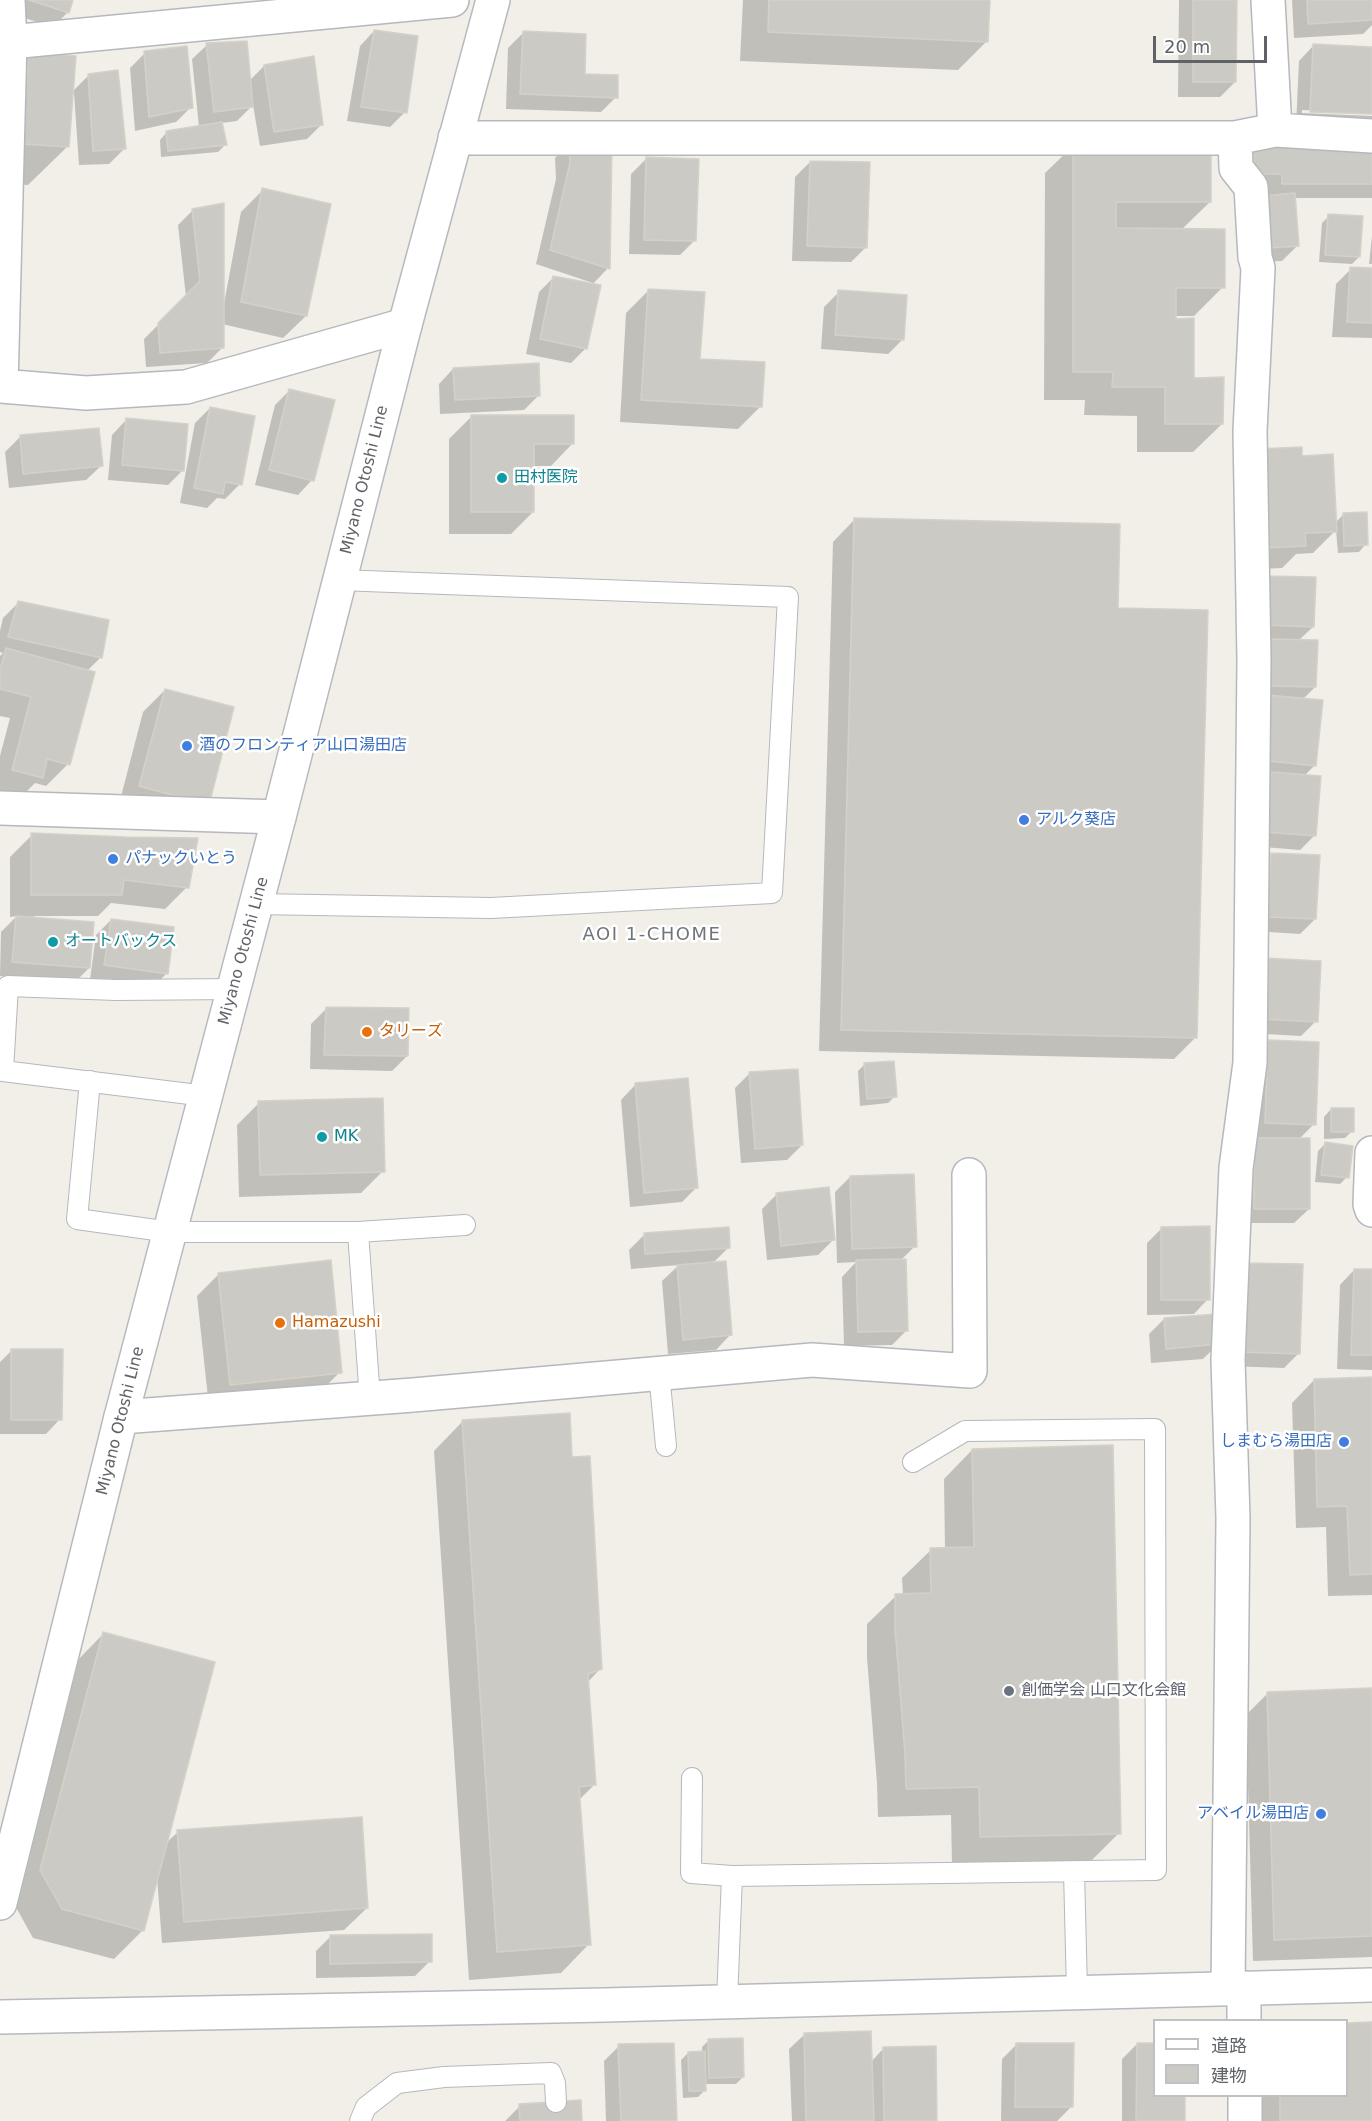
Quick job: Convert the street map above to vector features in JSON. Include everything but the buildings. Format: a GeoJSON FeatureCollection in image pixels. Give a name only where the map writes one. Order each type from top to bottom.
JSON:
{"type":"FeatureCollection","features":[{"type":"Feature","properties":{"kind":"street"},"geometry":{"type":"LineString","coordinates":[[8,0],[10,42],[0,386],[86,393],[186,387],[405,325]]}},
{"type":"Feature","properties":{"kind":"street"},"geometry":{"type":"LineString","coordinates":[[10,42],[452,0]]}},
{"type":"Feature","properties":{"kind":"street","name":"Miyano Otoshi Line"},"geometry":{"type":"LineString","coordinates":[[0,1902],[6,1857],[279,818],[405,325],[493,0]]}},
{"type":"Feature","properties":{"kind":"street"},"geometry":{"type":"LineString","coordinates":[[1268,0],[1275,130]]}},
{"type":"Feature","properties":{"kind":"street"},"geometry":{"type":"LineString","coordinates":[[455,138],[1235,138],[1275,130],[1372,136]]}},
{"type":"Feature","properties":{"kind":"street"},"geometry":{"type":"LineString","coordinates":[[1235,138],[1236,168],[1251,187],[1255,257],[1258,268],[1250,431],[1254,660],[1250,1063],[1236,1168],[1228,1360],[1233,1518],[1236,1988],[1244,2019]]}},
{"type":"Feature","properties":{"kind":"street"},"geometry":{"type":"LineString","coordinates":[[0,808],[279,818]]}},
{"type":"Feature","properties":{"kind":"street"},"geometry":{"type":"LineString","coordinates":[[1372,1153],[1370,1204],[1372,1210]]}},
{"type":"Feature","properties":{"kind":"street"},"geometry":{"type":"LineString","coordinates":[[121,1417],[370,1399],[812,1360],[970,1371],[969,1175]]}},
{"type":"Feature","properties":{"kind":"street"},"geometry":{"type":"LineString","coordinates":[[0,2017],[593,2006],[1077,1991],[1372,1985]]}},
{"type":"Feature","properties":{"kind":"street"},"geometry":{"type":"LineString","coordinates":[[1245,2097],[1245,2121]]}},
{"type":"Feature","properties":{"kind":"lane"},"geometry":{"type":"LineString","coordinates":[[256,904],[491,908],[772,893],[788,597],[339,580]]}},
{"type":"Feature","properties":{"kind":"lane"},"geometry":{"type":"LineString","coordinates":[[206,1096],[3,1071],[8,986],[116,990],[234,988]]}},
{"type":"Feature","properties":{"kind":"lane"},"geometry":{"type":"LineString","coordinates":[[90,1081],[77,1219],[170,1232],[358,1232],[465,1225]]}},
{"type":"Feature","properties":{"kind":"lane"},"geometry":{"type":"LineString","coordinates":[[358,1232],[370,1399]]}},
{"type":"Feature","properties":{"kind":"lane"},"geometry":{"type":"LineString","coordinates":[[659,1373],[666,1446]]}},
{"type":"Feature","properties":{"kind":"lane"},"geometry":{"type":"LineString","coordinates":[[692,1778],[691,1874],[732,1876],[1156,1870],[1155,1429],[965,1431],[913,1462]]}},
{"type":"Feature","properties":{"kind":"lane"},"geometry":{"type":"LineString","coordinates":[[1074,1871],[1077,1991]]}},
{"type":"Feature","properties":{"kind":"lane"},"geometry":{"type":"LineString","coordinates":[[727,2001],[732,1876]]}},
{"type":"Feature","properties":{"kind":"lane"},"geometry":{"type":"LineString","coordinates":[[360,2121],[366,2107],[398,2083],[444,2077],[551,2073],[555,2083],[556,2102]]}},
{"type":"Feature","properties":{"kind":"place","name":"田村医院"},"geometry":{"type":"Point","coordinates":[502,478]}},
{"type":"Feature","properties":{"kind":"place","name":"酒のフロンティア山口湯田店"},"geometry":{"type":"Point","coordinates":[187,746]}},
{"type":"Feature","properties":{"kind":"place","name":"アルク葵店"},"geometry":{"type":"Point","coordinates":[1024,820]}},
{"type":"Feature","properties":{"kind":"place","name":"パナックいとう"},"geometry":{"type":"Point","coordinates":[113,859]}},
{"type":"Feature","properties":{"kind":"place","name":"オートバックス"},"geometry":{"type":"Point","coordinates":[53,942]}},
{"type":"Feature","properties":{"kind":"place","name":"タリーズ"},"geometry":{"type":"Point","coordinates":[367,1032]}},
{"type":"Feature","properties":{"kind":"place","name":"MK"},"geometry":{"type":"Point","coordinates":[322,1137]}},
{"type":"Feature","properties":{"kind":"place","name":"Hamazushi"},"geometry":{"type":"Point","coordinates":[280,1323]}},
{"type":"Feature","properties":{"kind":"place","name":"しまむら湯田店"},"geometry":{"type":"Point","coordinates":[1344,1442]}},
{"type":"Feature","properties":{"kind":"place","name":"創価学会 山口文化会館"},"geometry":{"type":"Point","coordinates":[1009,1691]}},
{"type":"Feature","properties":{"kind":"place","name":"アベイル湯田店"},"geometry":{"type":"Point","coordinates":[1321,1814]}},
{"type":"Feature","properties":{"kind":"district","name":"AOI 1-CHOME"},"geometry":{"type":"Point","coordinates":[652,935]}}]}
